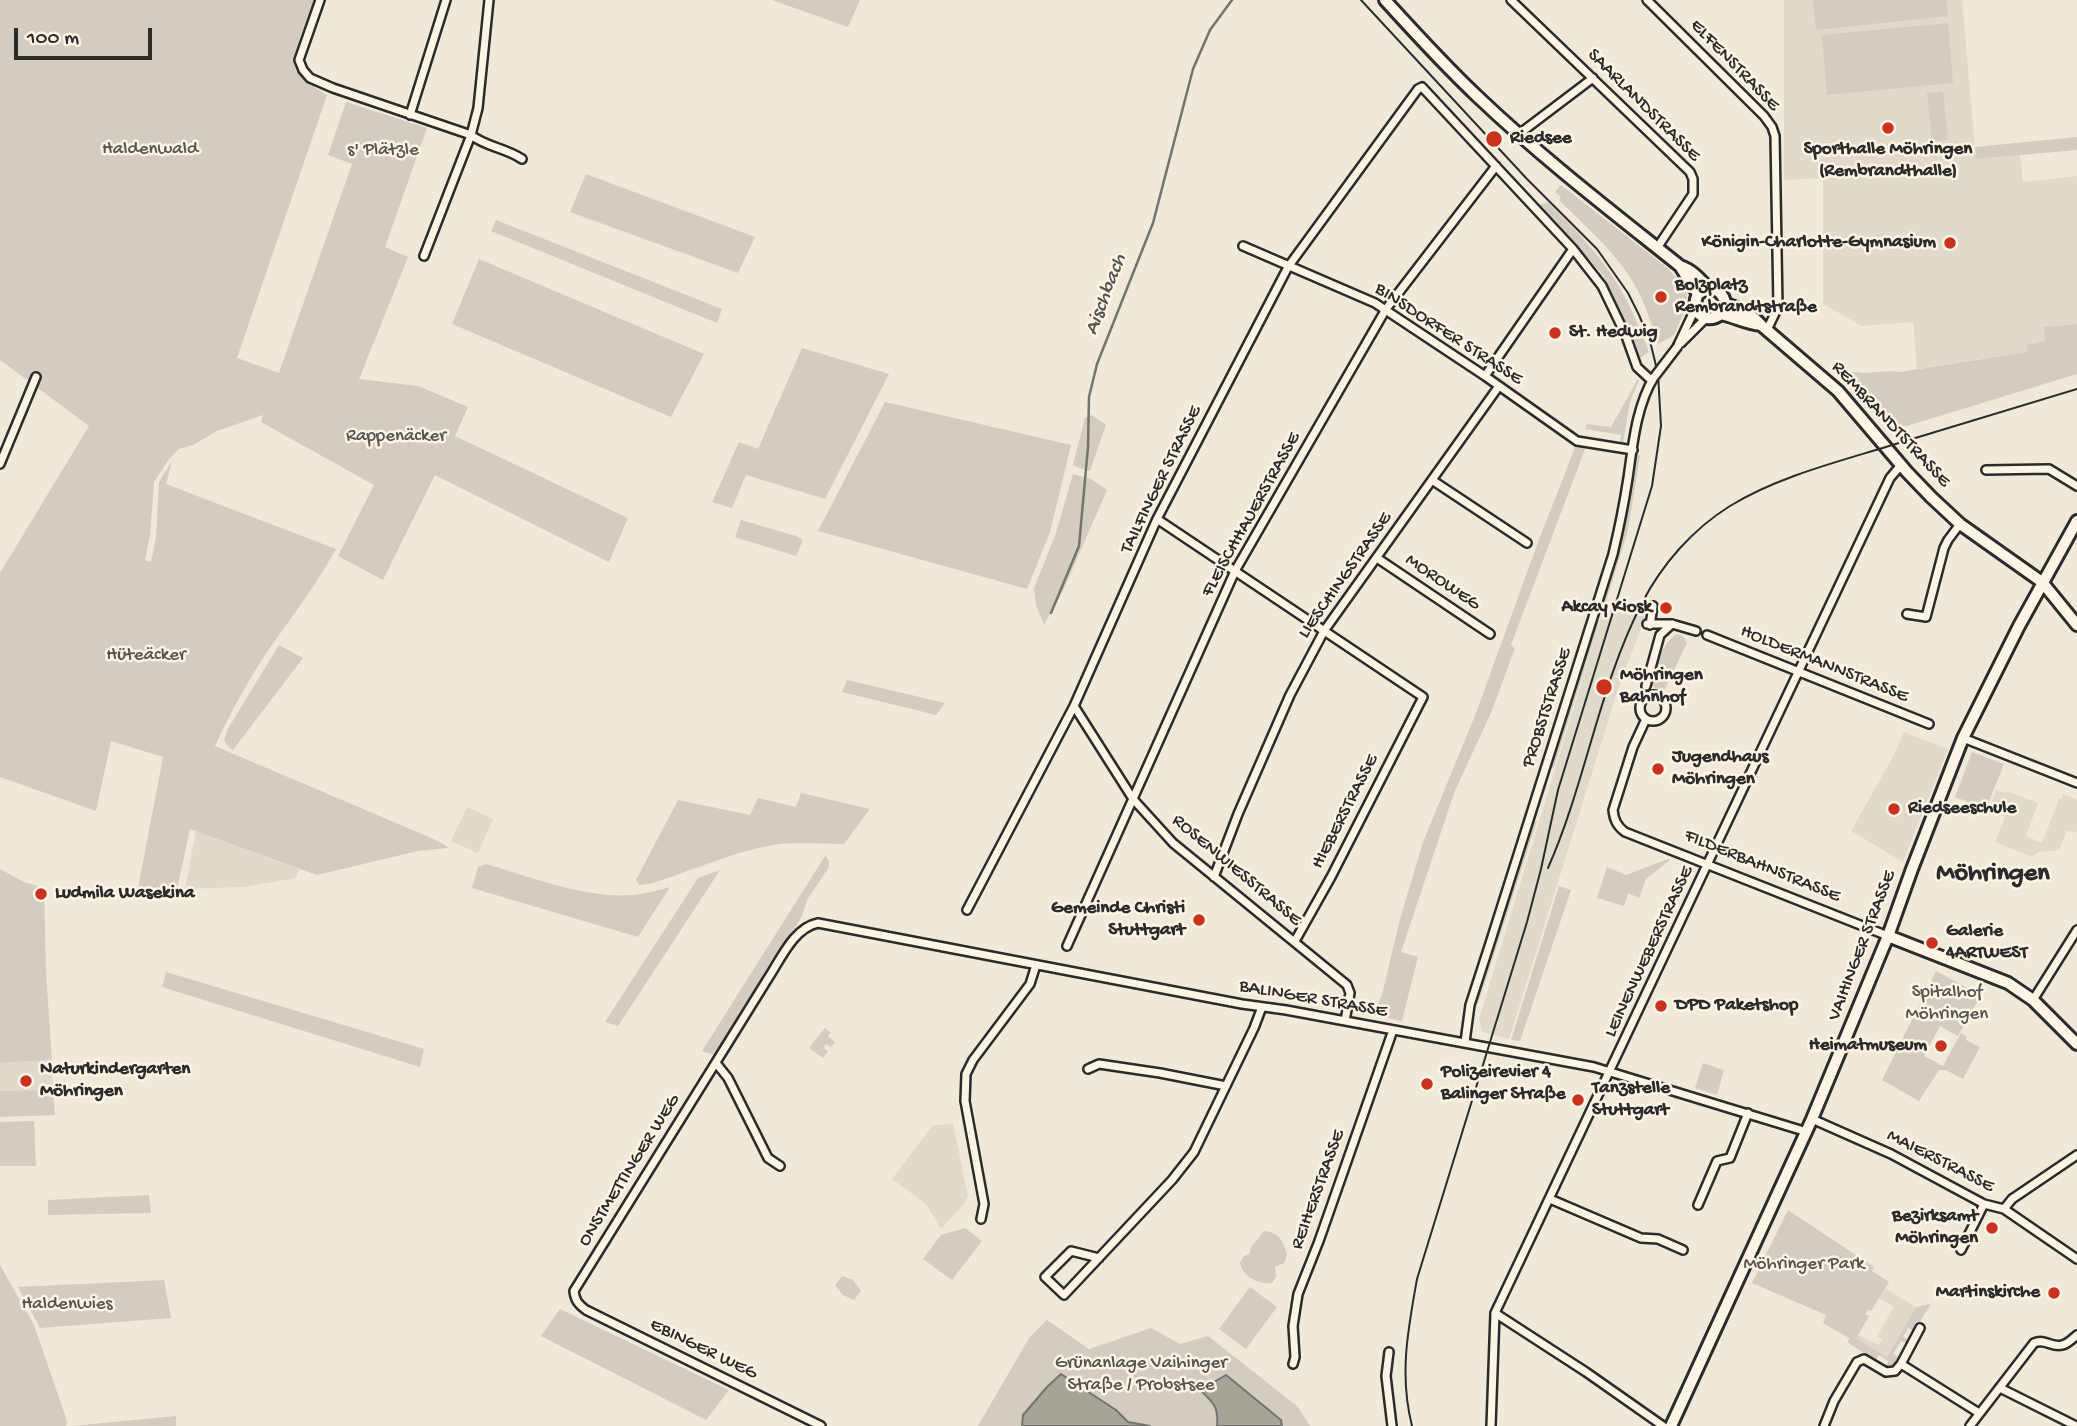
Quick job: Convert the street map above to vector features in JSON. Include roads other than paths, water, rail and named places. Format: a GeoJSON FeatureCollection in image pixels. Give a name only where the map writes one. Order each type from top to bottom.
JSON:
{"type":"FeatureCollection","features":[{"type":"Feature","properties":{"kind":"main road","name":"REMBRANDTSTRASSE"},"geometry":{"type":"LineString","coordinates":[[1389,1],[1471,90],[1588,194],[1679,265],[1703,291],[1718,291],[1723,296],[1723,309],[1740,309],[1754,317],[1838,391],[1931,497],[1960,524],[2042,582],[2077,625]]}},
{"type":"Feature","properties":{"kind":"main road"},"geometry":{"type":"LineString","coordinates":[[1703,291],[1694,304],[1695,310],[1705,319],[1716,318],[1723,309]]}},
{"type":"Feature","properties":{"kind":"main road","name":"VAIHINGER STRASSE"},"geometry":{"type":"LineString","coordinates":[[1671,1426],[1807,1132],[1888,936],[1963,738],[2042,582],[2077,521]]}},
{"type":"Feature","properties":{"kind":"main road","name":"FILDERBAHNSTRASSE"},"geometry":{"type":"LineString","coordinates":[[1888,936],[2008,983],[2033,1000],[2077,1044]]}},
{"type":"Feature","properties":{"kind":"street"},"geometry":{"type":"LineString","coordinates":[[320,0],[299,60],[310,78],[471,135],[480,142],[522,159]]}},
{"type":"Feature","properties":{"kind":"street"},"geometry":{"type":"LineString","coordinates":[[410,115],[446,0]]}},
{"type":"Feature","properties":{"kind":"street"},"geometry":{"type":"LineString","coordinates":[[424,256],[471,135],[478,108],[489,0]]}},
{"type":"Feature","properties":{"kind":"street","name":"SAARLANDSTRASSE"},"geometry":{"type":"LineString","coordinates":[[1511,0],[1690,172],[1693,179],[1690,200],[1657,248]]}},
{"type":"Feature","properties":{"kind":"street","name":"ELFENSTRASSE"},"geometry":{"type":"LineString","coordinates":[[1647,0],[1772,127],[1775,136],[1778,307],[1764,328]]}},
{"type":"Feature","properties":{"kind":"street"},"geometry":{"type":"LineString","coordinates":[[1519,134],[1592,78]]}},
{"type":"Feature","properties":{"kind":"street","name":"TAILFINGER STRASSE"},"geometry":{"type":"LineString","coordinates":[[967,909],[1074,706],[1157,519],[1288,267],[1415,92],[1422,87],[1496,166]]}},
{"type":"Feature","properties":{"kind":"street"},"geometry":{"type":"LineString","coordinates":[[1496,166],[1573,249],[1602,286],[1626,336],[1637,367],[1653,379]]}},
{"type":"Feature","properties":{"kind":"street","name":"FLEISCHHAUERSTRASSE"},"geometry":{"type":"LineString","coordinates":[[1068,946],[1235,571],[1386,309],[1496,166]]}},
{"type":"Feature","properties":{"kind":"street","name":"BINSDORFER STRASSE"},"geometry":{"type":"LineString","coordinates":[[1243,246],[1386,309],[1577,441],[1633,450]]}},
{"type":"Feature","properties":{"kind":"street"},"geometry":{"type":"LineString","coordinates":[[1485,376],[1573,249]]}},
{"type":"Feature","properties":{"kind":"street","name":"PROBSTSTRASSE"},"geometry":{"type":"LineString","coordinates":[[1678,346],[1695,310]]}},
{"type":"Feature","properties":{"kind":"street","name":"PROBSTSTRASSE"},"geometry":{"type":"LineString","coordinates":[[1465,1042],[1469,1005],[1613,554],[1639,416],[1653,379],[1678,346],[1705,319]]}},
{"type":"Feature","properties":{"kind":"street"},"geometry":{"type":"LineString","coordinates":[[0,464],[36,377]]}},
{"type":"Feature","properties":{"kind":"street","name":"LIESCHINGSTRASSE"},"geometry":{"type":"LineString","coordinates":[[1214,877],[1284,707],[1324,631],[1499,386]]}},
{"type":"Feature","properties":{"kind":"street","name":"LEINENWEBERSTRASSE"},"geometry":{"type":"LineString","coordinates":[[1491,1426],[1495,1313],[1890,478],[1902,465]]}},
{"type":"Feature","properties":{"kind":"street"},"geometry":{"type":"LineString","coordinates":[[1986,470],[2049,469],[2077,485]]}},
{"type":"Feature","properties":{"kind":"street"},"geometry":{"type":"LineString","coordinates":[[1433,480],[1527,543]]}},
{"type":"Feature","properties":{"kind":"street"},"geometry":{"type":"LineString","coordinates":[[1157,519],[1324,631]]}},
{"type":"Feature","properties":{"kind":"street"},"geometry":{"type":"LineString","coordinates":[[1907,614],[1926,617],[1944,548],[1960,524]]}},
{"type":"Feature","properties":{"kind":"street","name":"MOROWEG"},"geometry":{"type":"LineString","coordinates":[[1377,558],[1490,634]]}},
{"type":"Feature","properties":{"kind":"street"},"geometry":{"type":"LineString","coordinates":[[1653,606],[1652,624],[1660,635]]}},
{"type":"Feature","properties":{"kind":"street"},"geometry":{"type":"LineString","coordinates":[[1652,624],[1672,624],[1696,631]]}},
{"type":"Feature","properties":{"kind":"street"},"geometry":{"type":"LineString","coordinates":[[1646,686],[1660,635],[1672,624]]}},
{"type":"Feature","properties":{"kind":"street","name":"HIEBERSTRASSE"},"geometry":{"type":"LineString","coordinates":[[1295,941],[1331,877],[1423,696],[1324,631]]}},
{"type":"Feature","properties":{"kind":"street","name":"HOLDERMANNSTRASSE"},"geometry":{"type":"LineString","coordinates":[[1707,635],[1928,724]]}},
{"type":"Feature","properties":{"kind":"street","name":"ROSENWIESSTRASSE"},"geometry":{"type":"LineString","coordinates":[[1074,706],[1133,800],[1174,843],[1347,985],[1350,993],[1345,1021]]}},
{"type":"Feature","properties":{"kind":"street","name":"FILDERBAHNSTRASSE"},"geometry":{"type":"LineString","coordinates":[[1646,719],[1633,747],[1613,810],[1616,823],[1625,832],[1888,936]]}},
{"type":"Feature","properties":{"kind":"street"},"geometry":{"type":"LineString","coordinates":[[1963,738],[2077,783]]}},
{"type":"Feature","properties":{"kind":"street","name":"BALINGER STRASSE"},"geometry":{"type":"LineString","coordinates":[[808,925],[818,923],[1611,1071],[1807,1132]]}},
{"type":"Feature","properties":{"kind":"street","name":"ONSTMETTINGER WEG"},"geometry":{"type":"LineString","coordinates":[[574,1297],[574,1291],[716,1063],[796,936],[808,925]]}},
{"type":"Feature","properties":{"kind":"street"},"geometry":{"type":"LineString","coordinates":[[2033,1000],[2074,943],[2077,930]]}},
{"type":"Feature","properties":{"kind":"street"},"geometry":{"type":"LineString","coordinates":[[981,1219],[984,1204],[965,1101],[967,1074],[973,1060],[1030,985],[1036,965]]}},
{"type":"Feature","properties":{"kind":"street"},"geometry":{"type":"LineString","coordinates":[[1099,1258],[1071,1251],[1045,1277],[1063,1295],[1099,1258],[1172,1180],[1194,1152],[1262,1007]]}},
{"type":"Feature","properties":{"kind":"street","name":"REIHERSTRASSE"},"geometry":{"type":"LineString","coordinates":[[1293,1364],[1293,1326],[1298,1294],[1393,1030]]}},
{"type":"Feature","properties":{"kind":"street"},"geometry":{"type":"LineString","coordinates":[[716,1063],[728,1078],[768,1158],[780,1166]]}},
{"type":"Feature","properties":{"kind":"street"},"geometry":{"type":"LineString","coordinates":[[1088,1069],[1099,1065],[1226,1086]]}},
{"type":"Feature","properties":{"kind":"street"},"geometry":{"type":"LineString","coordinates":[[1698,1205],[1717,1161],[1730,1158],[1748,1113]]}},
{"type":"Feature","properties":{"kind":"street","name":"MAIERSTRASSE"},"geometry":{"type":"LineString","coordinates":[[1812,1119],[1891,1154],[1984,1204],[2004,1209],[2077,1259]]}},
{"type":"Feature","properties":{"kind":"street"},"geometry":{"type":"LineString","coordinates":[[2004,1209],[2012,1199],[2077,1155]]}},
{"type":"Feature","properties":{"kind":"street"},"geometry":{"type":"LineString","coordinates":[[1549,1199],[1640,1238],[1658,1238],[1683,1250]]}},
{"type":"Feature","properties":{"kind":"street"},"geometry":{"type":"LineString","coordinates":[[1961,1250],[1984,1204]]}},
{"type":"Feature","properties":{"kind":"street","name":"EBINGER WEG"},"geometry":{"type":"LineString","coordinates":[[574,1297],[586,1310],[821,1426]]}},
{"type":"Feature","properties":{"kind":"street"},"geometry":{"type":"LineString","coordinates":[[1495,1313],[1663,1426]]}},
{"type":"Feature","properties":{"kind":"street"},"geometry":{"type":"LineString","coordinates":[[1824,1426],[1834,1401],[1857,1362],[1864,1359],[1891,1373],[1898,1369],[1920,1328]]}},
{"type":"Feature","properties":{"kind":"street"},"geometry":{"type":"LineString","coordinates":[[1970,1426],[2034,1343],[2038,1340],[2065,1345],[2077,1335]]}},
{"type":"Feature","properties":{"kind":"street"},"geometry":{"type":"LineString","coordinates":[[1390,1352],[1386,1376],[1392,1426]]}},
{"type":"Feature","properties":{"kind":"street"},"geometry":{"type":"LineString","coordinates":[[1901,1364],[1979,1413]]}},
{"type":"Feature","properties":{"kind":"street"},"geometry":{"type":"LineString","coordinates":[[2000,1388],[2076,1426]]}},
{"type":"Feature","properties":{"kind":"waterway","name":"Aischbach"},"geometry":{"type":"LineString","coordinates":[[1051,613],[1079,546],[1088,447],[1089,397],[1097,364],[1153,223],[1193,69],[1210,30],[1232,0]]}},
{"type":"Feature","properties":{"kind":"tram line"},"geometry":{"type":"LineString","coordinates":[[1361,0],[1527,179],[1597,249],[1628,293],[1650,341],[1658,374],[1661,426],[1652,486],[1558,790],[1527,922],[1417,1279],[1405,1370],[1412,1426]]}},
{"type":"Feature","properties":{"kind":"tram line"},"geometry":{"type":"LineString","coordinates":[[1548,868],[1573,802],[1603,701],[1627,635],[1659,575],[1703,525],[1730,506],[1787,478],[2077,389]]}},
{"type":"Feature","properties":{"kind":"place","name":"Sporthalle Möhringen (Rembrandthalle)"},"geometry":{"type":"Point","coordinates":[1888,128]}},
{"type":"Feature","properties":{"kind":"place","name":"Riedsee"},"geometry":{"type":"Point","coordinates":[1494,139]}},
{"type":"Feature","properties":{"kind":"place","name":"Königin-Charlotte-Gymnasium"},"geometry":{"type":"Point","coordinates":[1950,243]}},
{"type":"Feature","properties":{"kind":"place","name":"Bolzplatz Rembrandtstraße"},"geometry":{"type":"Point","coordinates":[1661,297]}},
{"type":"Feature","properties":{"kind":"place","name":"St. Hedwig"},"geometry":{"type":"Point","coordinates":[1555,333]}},
{"type":"Feature","properties":{"kind":"place","name":"Akcay Kiosk"},"geometry":{"type":"Point","coordinates":[1666,608]}},
{"type":"Feature","properties":{"kind":"place","name":"Möhringen Bahnhof"},"geometry":{"type":"Point","coordinates":[1604,687]}},
{"type":"Feature","properties":{"kind":"place","name":"Jugendhaus Möhringen"},"geometry":{"type":"Point","coordinates":[1658,769]}},
{"type":"Feature","properties":{"kind":"place","name":"Riedseeschule"},"geometry":{"type":"Point","coordinates":[1894,809]}},
{"type":"Feature","properties":{"kind":"place","name":"Ludmila Wasekina"},"geometry":{"type":"Point","coordinates":[41,894]}},
{"type":"Feature","properties":{"kind":"place","name":"Gemeinde Christi Stuttgart"},"geometry":{"type":"Point","coordinates":[1199,920]}},
{"type":"Feature","properties":{"kind":"place","name":"Galerie 4ARTWEST"},"geometry":{"type":"Point","coordinates":[1932,943]}},
{"type":"Feature","properties":{"kind":"place","name":"DPD Paketshop"},"geometry":{"type":"Point","coordinates":[1661,1006]}},
{"type":"Feature","properties":{"kind":"place","name":"Heimatmuseum"},"geometry":{"type":"Point","coordinates":[1941,1046]}},
{"type":"Feature","properties":{"kind":"place","name":"Naturkindergarten Möhringen"},"geometry":{"type":"Point","coordinates":[26,1081]}},
{"type":"Feature","properties":{"kind":"place","name":"Polizeirevier 4 Balinger Straße"},"geometry":{"type":"Point","coordinates":[1427,1084]}},
{"type":"Feature","properties":{"kind":"place","name":"Tanzstelle Stuttgart"},"geometry":{"type":"Point","coordinates":[1578,1100]}},
{"type":"Feature","properties":{"kind":"place","name":"Bezirksamt Möhringen"},"geometry":{"type":"Point","coordinates":[1992,1228]}},
{"type":"Feature","properties":{"kind":"place","name":"Martinskirche"},"geometry":{"type":"Point","coordinates":[2054,1293]}},
{"type":"Feature","properties":{"kind":"district","name":"Möhringen"},"geometry":{"type":"Point","coordinates":[1993,875]}},
{"type":"Feature","properties":{"kind":"park label","name":"Haldenwald"},"geometry":{"type":"Point","coordinates":[150,150]}},
{"type":"Feature","properties":{"kind":"park label","name":"s' Plätzle"},"geometry":{"type":"Point","coordinates":[383,151]}},
{"type":"Feature","properties":{"kind":"park label","name":"Rappenäcker"},"geometry":{"type":"Point","coordinates":[396,437]}},
{"type":"Feature","properties":{"kind":"park label","name":"Hüteäcker"},"geometry":{"type":"Point","coordinates":[146,656]}},
{"type":"Feature","properties":{"kind":"park label","name":"Spitalhof Möhringen"},"geometry":{"type":"Point","coordinates":[1947,1004]}},
{"type":"Feature","properties":{"kind":"park label","name":"Möhringer Park"},"geometry":{"type":"Point","coordinates":[1804,1265]}},
{"type":"Feature","properties":{"kind":"park label","name":"Haldenwies"},"geometry":{"type":"Point","coordinates":[67,1305]}},
{"type":"Feature","properties":{"kind":"park label","name":"Grünanlage Vaihinger Straße / Probstsee"},"geometry":{"type":"Point","coordinates":[1141,1375]}}]}
